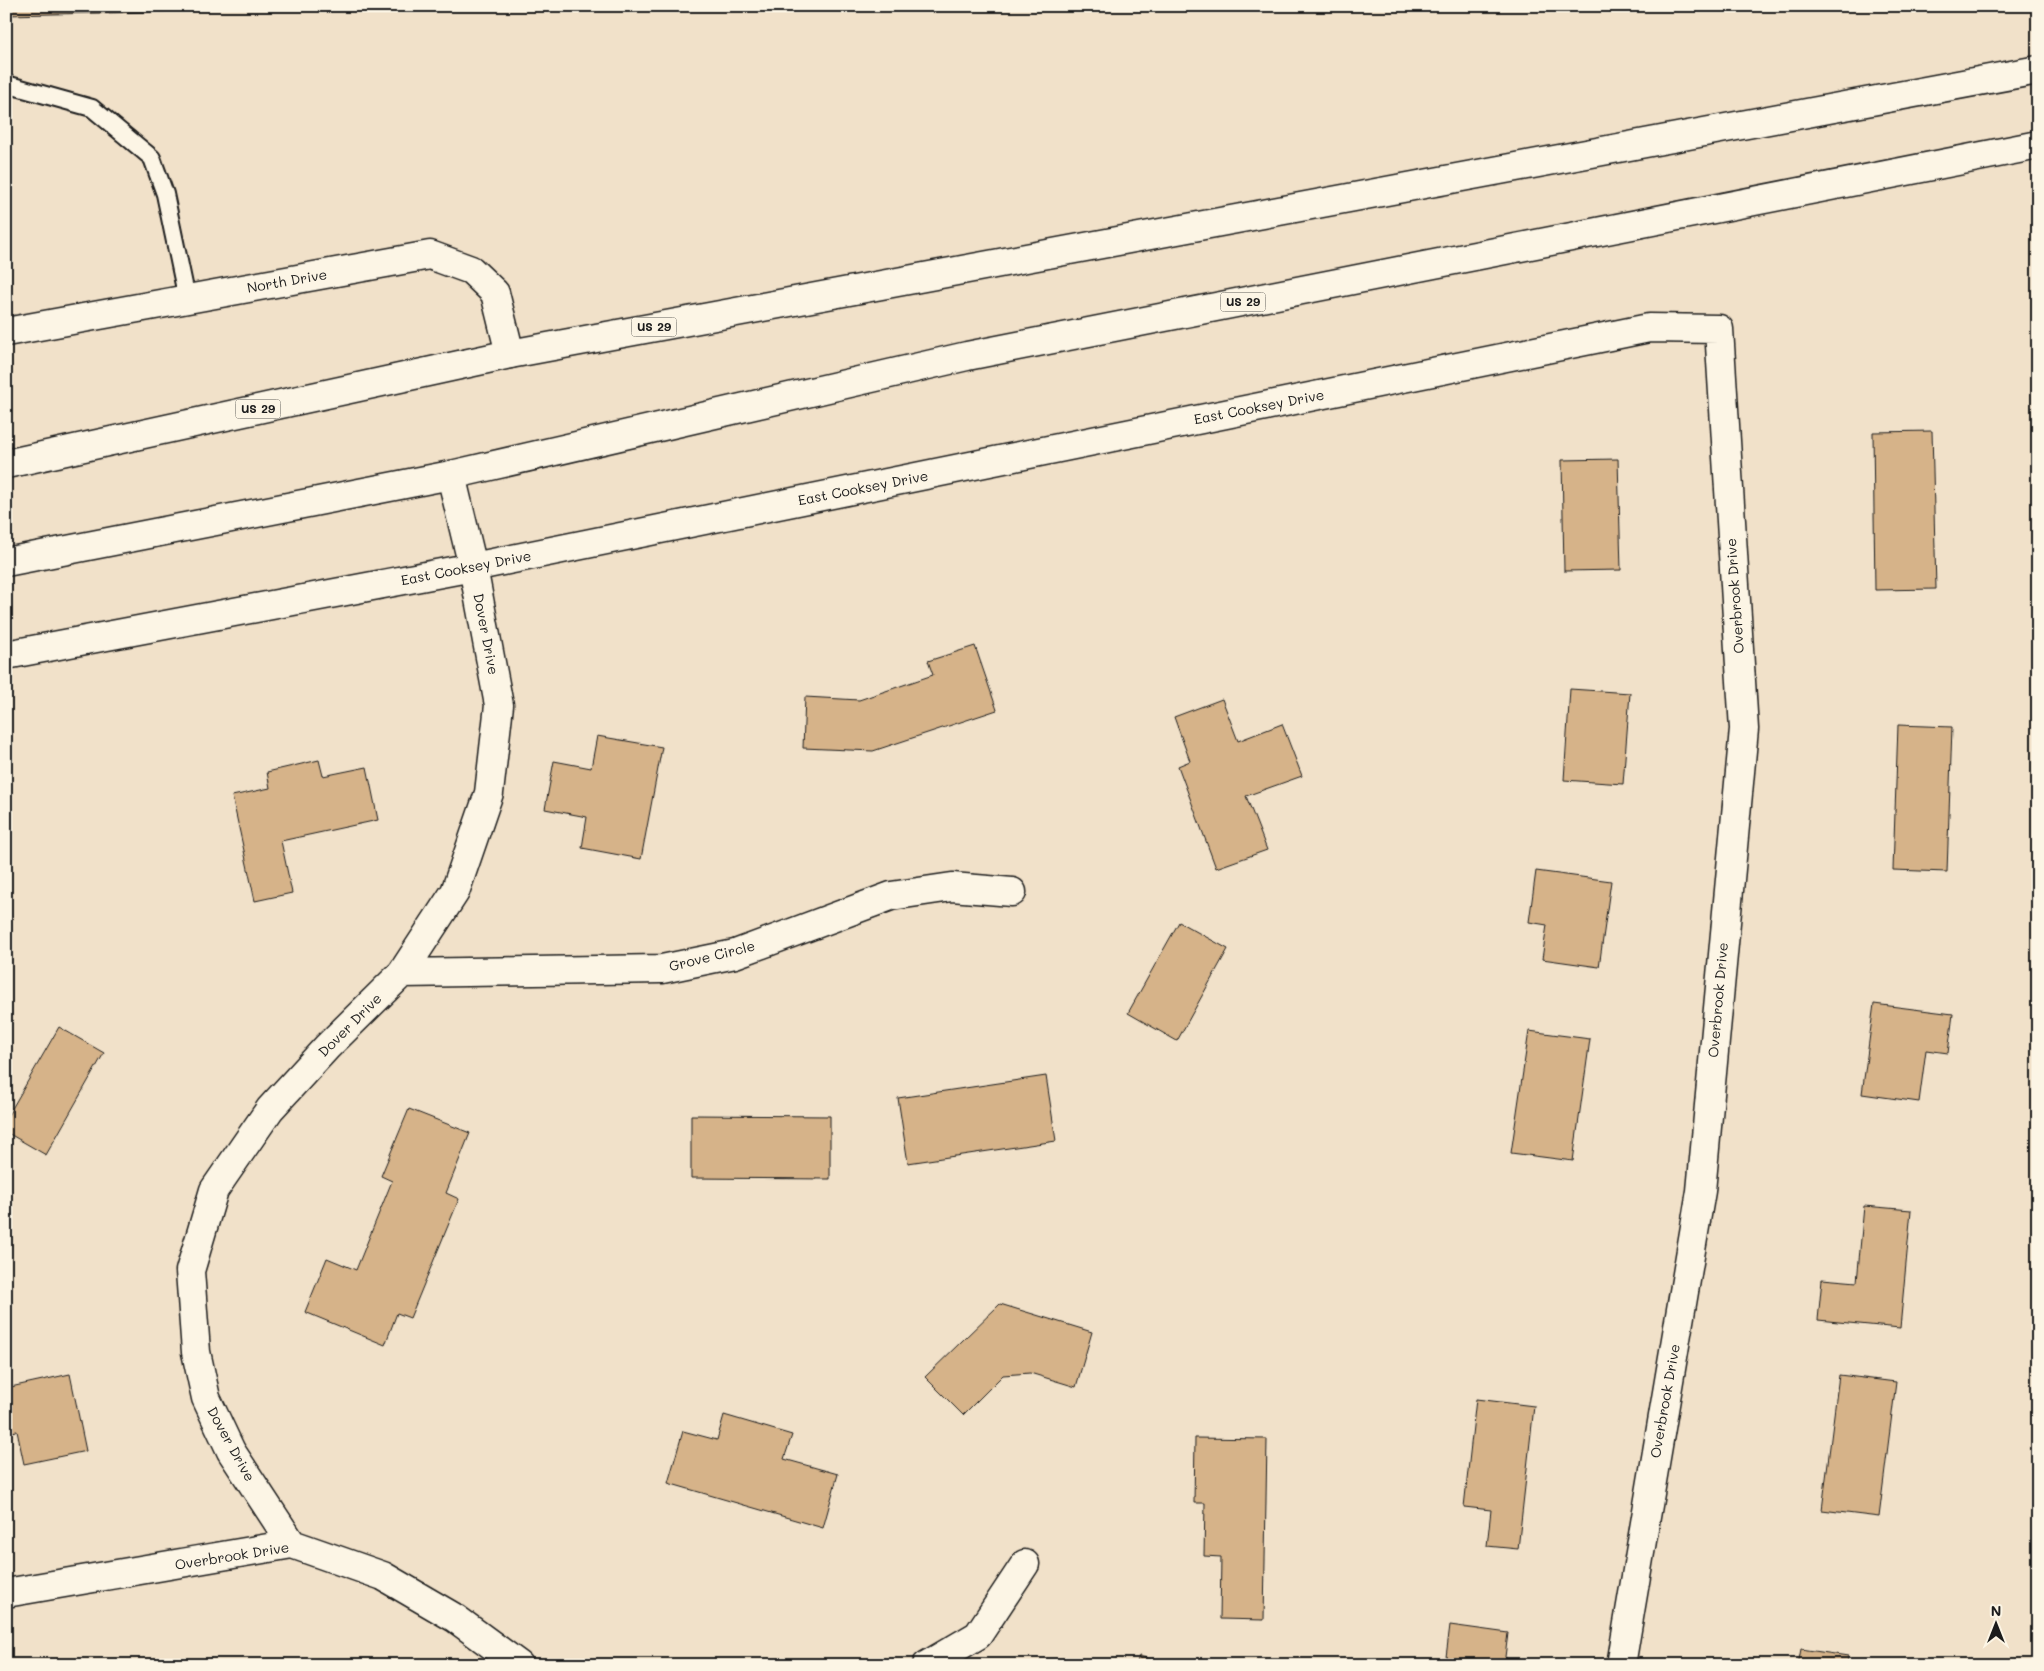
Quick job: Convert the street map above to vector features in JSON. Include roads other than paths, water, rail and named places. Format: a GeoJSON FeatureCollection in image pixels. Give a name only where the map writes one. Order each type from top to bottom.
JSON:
{"type":"FeatureCollection","features":[{"type":"Feature","properties":{"kind":"main road","name":"US 29"},"geometry":{"type":"LineString","coordinates":[[6,464],[510,354],[2038,70]]}},
{"type":"Feature","properties":{"kind":"main road","name":"US 29"},"geometry":{"type":"LineString","coordinates":[[6,562],[451,475],[967,356],[2038,145]]}},
{"type":"Feature","properties":{"kind":"main road","name":"North Drive"},"geometry":{"type":"LineString","coordinates":[[6,332],[430,255],[471,270],[495,293],[510,354]]}},
{"type":"Feature","properties":{"kind":"main road","name":"East Cooksey Drive"},"geometry":{"type":"LineString","coordinates":[[6,655],[473,567],[1650,328],[1719,329]]}},
{"type":"Feature","properties":{"kind":"main road","name":"Overbrook Drive"},"geometry":{"type":"LineString","coordinates":[[1621,1665],[1701,1191],[1744,729],[1719,329]]}},
{"type":"Feature","properties":{"kind":"main road","name":"Dover Drive"},"geometry":{"type":"LineString","coordinates":[[292,1544],[231,1451],[206,1398],[196,1352],[190,1271],[214,1190],[270,1109],[327,1047],[402,973],[456,892],[490,793],[499,705],[473,567],[451,475]]}},
{"type":"Feature","properties":{"kind":"main road","name":"Grove Circle"},"geometry":{"type":"LineString","coordinates":[[402,973],[662,969],[735,954],[891,896],[952,887],[1012,892]]}},
{"type":"Feature","properties":{"kind":"main road","name":"Overbrook Drive"},"geometry":{"type":"LineString","coordinates":[[6,1593],[292,1544],[383,1576],[455,1618],[519,1665]]}},
{"type":"Feature","properties":{"kind":"main road"},"geometry":{"type":"LineString","coordinates":[[927,1665],[978,1635],[1025,1564]]}},
{"type":"Feature","properties":{"kind":"lane"},"geometry":{"type":"LineString","coordinates":[[6,84],[92,108],[152,158],[165,194],[187,299]]}}]}
